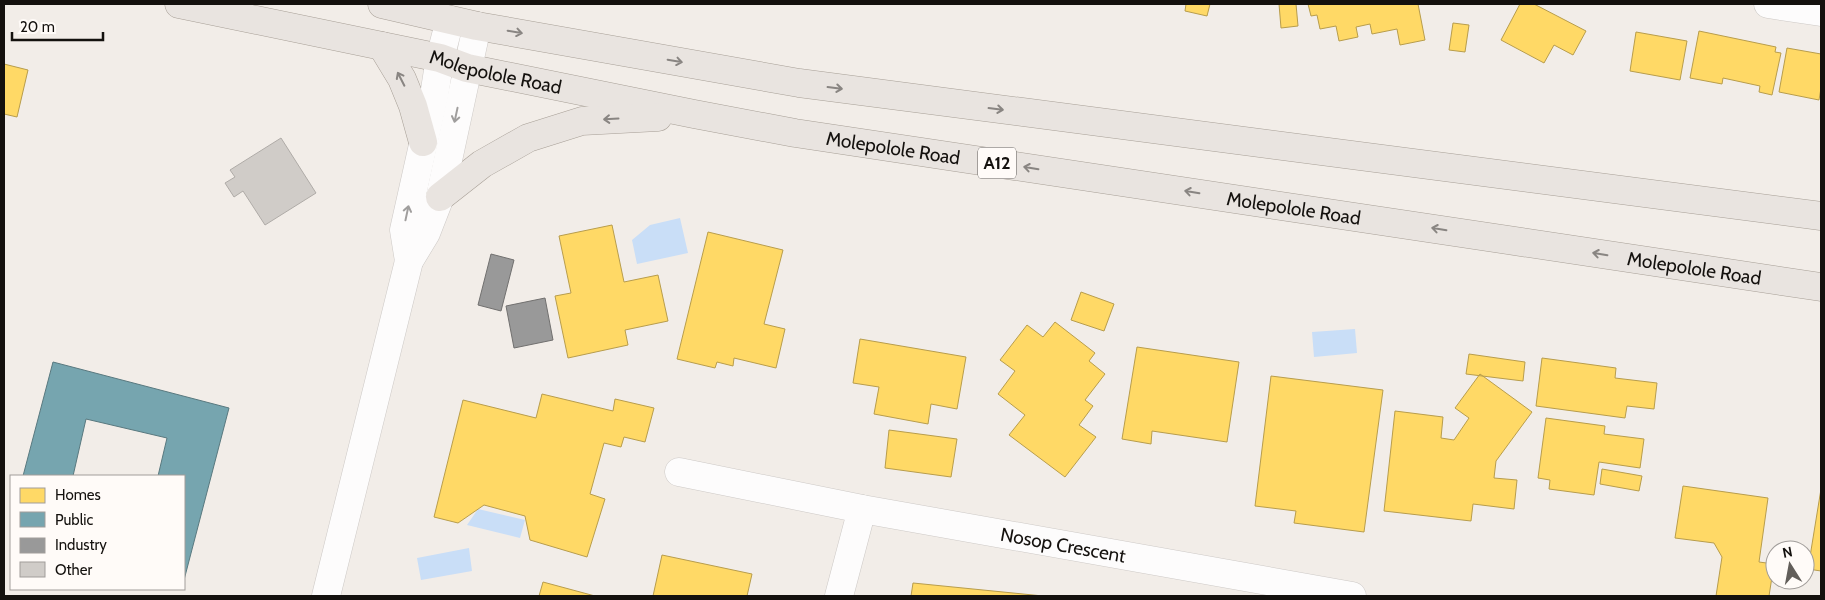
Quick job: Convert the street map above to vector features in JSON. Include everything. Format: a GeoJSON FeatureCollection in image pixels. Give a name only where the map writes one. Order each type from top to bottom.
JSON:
{"type":"FeatureCollection","features":[{"type":"Feature","properties":{"kind":"main road","name":"Molepolole Road"},"geometry":{"type":"LineString","coordinates":[[179,4],[440,58],[467,68],[795,133],[1821,287]]}},
{"type":"Feature","properties":{"kind":"main road"},"geometry":{"type":"LineString","coordinates":[[382,4],[477,26],[799,83],[1821,216]]}},
{"type":"Feature","properties":{"kind":"main road"},"geometry":{"type":"LineString","coordinates":[[382,46],[402,79],[413,106],[423,142]]}},
{"type":"Feature","properties":{"kind":"main road"},"geometry":{"type":"LineString","coordinates":[[440,197],[482,164],[528,138],[582,121],[694,114]]}},
{"type":"Feature","properties":{"kind":"street"},"geometry":{"type":"LineString","coordinates":[[1768,4],[1821,12]]}},
{"type":"Feature","properties":{"kind":"street"},"geometry":{"type":"LineString","coordinates":[[409,261],[404,230],[440,58],[450,20]]}},
{"type":"Feature","properties":{"kind":"street"},"geometry":{"type":"LineString","coordinates":[[326,596],[409,261],[426,233],[440,197],[477,26]]}},
{"type":"Feature","properties":{"kind":"street","name":"Nosop Crescent"},"geometry":{"type":"LineString","coordinates":[[679,472],[862,509],[1352,596]]}},
{"type":"Feature","properties":{"kind":"street"},"geometry":{"type":"LineString","coordinates":[[839,596],[862,509]]}},
{"type":"Feature","properties":{"kind":"water"},"geometry":{"type":"Polygon","coordinates":[[[680,218],[688,253],[637,264],[632,240],[650,225],[680,218]]]}},
{"type":"Feature","properties":{"kind":"water"},"geometry":{"type":"Polygon","coordinates":[[[1355,329],[1357,353],[1314,357],[1312,332],[1355,329]]]}},
{"type":"Feature","properties":{"kind":"water"},"geometry":{"type":"Polygon","coordinates":[[[478,509],[525,520],[520,538],[467,525],[478,509]]]}},
{"type":"Feature","properties":{"kind":"water"},"geometry":{"type":"Polygon","coordinates":[[[469,548],[472,571],[421,580],[417,558],[469,548]]]}},
{"type":"Feature","properties":{"kind":"building: Homes"},"geometry":{"type":"Polygon","coordinates":[[[1186,4],[1210,4],[1207,16],[1185,11],[1186,4]]]}},
{"type":"Feature","properties":{"kind":"building: Homes"},"geometry":{"type":"Polygon","coordinates":[[[1279,4],[1296,4],[1298,26],[1281,28],[1279,4]]]}},
{"type":"Feature","properties":{"kind":"building: Homes"},"geometry":{"type":"Polygon","coordinates":[[[1308,4],[1418,4],[1425,40],[1400,45],[1397,29],[1372,34],[1370,24],[1356,27],[1358,37],[1339,41],[1336,26],[1320,29],[1317,15],[1311,16],[1308,4]]]}},
{"type":"Feature","properties":{"kind":"building: Homes"},"geometry":{"type":"Polygon","coordinates":[[[1520,4],[1534,4],[1586,31],[1573,55],[1554,45],[1544,63],[1501,40],[1520,4]]]}},
{"type":"Feature","properties":{"kind":"building: Homes"},"geometry":{"type":"Polygon","coordinates":[[[1453,23],[1469,25],[1465,52],[1449,50],[1453,23]]]}},
{"type":"Feature","properties":{"kind":"building: Homes"},"geometry":{"type":"Polygon","coordinates":[[[1699,31],[1776,47],[1775,52],[1781,53],[1772,95],[1759,92],[1760,86],[1723,78],[1722,84],[1690,78],[1699,31]]]}},
{"type":"Feature","properties":{"kind":"building: Homes"},"geometry":{"type":"Polygon","coordinates":[[[1636,32],[1687,41],[1680,80],[1630,71],[1636,32]]]}},
{"type":"Feature","properties":{"kind":"building: Homes"},"geometry":{"type":"Polygon","coordinates":[[[1787,48],[1821,54],[1819,100],[1779,92],[1787,48]]]}},
{"type":"Feature","properties":{"kind":"building: Homes"},"geometry":{"type":"Polygon","coordinates":[[[4,64],[28,70],[17,117],[4,114],[4,64]]]}},
{"type":"Feature","properties":{"kind":"building: Homes"},"geometry":{"type":"Polygon","coordinates":[[[612,225],[624,282],[658,275],[668,321],[625,330],[628,345],[568,358],[555,296],[571,293],[559,236],[612,225]]]}},
{"type":"Feature","properties":{"kind":"building: Homes"},"geometry":{"type":"Polygon","coordinates":[[[708,232],[783,250],[764,324],[785,329],[776,368],[734,358],[733,366],[717,362],[715,368],[677,359],[708,232]]]}},
{"type":"Feature","properties":{"kind":"building: Homes"},"geometry":{"type":"Polygon","coordinates":[[[1081,292],[1114,304],[1104,331],[1071,320],[1081,292]]]}},
{"type":"Feature","properties":{"kind":"building: Homes"},"geometry":{"type":"Polygon","coordinates":[[[1055,322],[1095,353],[1089,361],[1105,374],[1085,400],[1093,406],[1079,425],[1096,437],[1065,477],[1009,435],[1025,415],[998,394],[1015,371],[1000,360],[1027,325],[1043,337],[1055,322]]]}},
{"type":"Feature","properties":{"kind":"building: Homes"},"geometry":{"type":"Polygon","coordinates":[[[860,339],[966,357],[957,409],[931,404],[928,424],[874,414],[879,387],[853,383],[860,339]]]}},
{"type":"Feature","properties":{"kind":"building: Homes"},"geometry":{"type":"Polygon","coordinates":[[[1137,347],[1239,362],[1227,442],[1152,431],[1151,444],[1122,439],[1137,347]]]}},
{"type":"Feature","properties":{"kind":"building: Homes"},"geometry":{"type":"Polygon","coordinates":[[[1469,354],[1525,362],[1523,381],[1466,374],[1469,354]]]}},
{"type":"Feature","properties":{"kind":"building: Homes"},"geometry":{"type":"Polygon","coordinates":[[[1542,358],[1616,368],[1615,378],[1657,383],[1654,409],[1627,406],[1625,418],[1536,406],[1542,358]]]}},
{"type":"Feature","properties":{"kind":"building: Homes"},"geometry":{"type":"Polygon","coordinates":[[[1480,374],[1532,412],[1496,461],[1494,478],[1517,480],[1514,509],[1473,504],[1471,521],[1384,511],[1395,411],[1443,417],[1441,438],[1454,440],[1469,418],[1455,408],[1480,374]]]}},
{"type":"Feature","properties":{"kind":"building: Homes"},"geometry":{"type":"Polygon","coordinates":[[[1271,376],[1383,390],[1364,532],[1294,523],[1296,511],[1255,506],[1271,376]]]}},
{"type":"Feature","properties":{"kind":"building: Homes"},"geometry":{"type":"Polygon","coordinates":[[[542,394],[613,411],[615,399],[654,408],[645,442],[624,437],[621,447],[604,443],[590,494],[605,499],[587,557],[530,540],[525,516],[484,505],[458,523],[434,517],[463,400],[536,418],[542,394]]]}},
{"type":"Feature","properties":{"kind":"building: Homes"},"geometry":{"type":"Polygon","coordinates":[[[1546,418],[1605,426],[1604,434],[1644,439],[1640,468],[1599,462],[1594,495],[1549,489],[1550,480],[1538,478],[1546,418]]]}},
{"type":"Feature","properties":{"kind":"building: Homes"},"geometry":{"type":"Polygon","coordinates":[[[889,430],[957,439],[951,477],[885,468],[889,430]]]}},
{"type":"Feature","properties":{"kind":"building: Homes"},"geometry":{"type":"Polygon","coordinates":[[[1602,469],[1642,476],[1639,491],[1600,484],[1602,469]]]}},
{"type":"Feature","properties":{"kind":"building: Homes"},"geometry":{"type":"Polygon","coordinates":[[[1683,486],[1768,498],[1759,562],[1765,563],[1765,590],[1770,590],[1769,596],[1716,596],[1722,557],[1714,543],[1675,538],[1683,486]]]}},
{"type":"Feature","properties":{"kind":"building: Homes"},"geometry":{"type":"Polygon","coordinates":[[[1821,489],[1821,571],[1815,570],[1815,540],[1813,540],[1821,489]]]}},
{"type":"Feature","properties":{"kind":"building: Homes"},"geometry":{"type":"Polygon","coordinates":[[[662,555],[752,574],[747,596],[653,596],[662,555]]]}},
{"type":"Feature","properties":{"kind":"building: Homes"},"geometry":{"type":"Polygon","coordinates":[[[543,582],[595,596],[539,596],[543,582]]]}},
{"type":"Feature","properties":{"kind":"building: Homes"},"geometry":{"type":"Polygon","coordinates":[[[913,583],[1043,596],[911,596],[913,583]]]}},
{"type":"Feature","properties":{"kind":"building: Public"},"geometry":{"type":"Polygon","coordinates":[[[53,362],[229,408],[185,576],[185,475],[158,475],[167,438],[86,419],[73,475],[23,475],[53,362]]]}},
{"type":"Feature","properties":{"kind":"building: Industry"},"geometry":{"type":"Polygon","coordinates":[[[491,254],[514,260],[501,311],[478,305],[491,254]]]}},
{"type":"Feature","properties":{"kind":"building: Industry"},"geometry":{"type":"Polygon","coordinates":[[[545,298],[553,340],[514,348],[506,306],[545,298]]]}},
{"type":"Feature","properties":{"kind":"building: Other"},"geometry":{"type":"Polygon","coordinates":[[[281,138],[316,193],[265,225],[243,191],[234,197],[225,183],[235,177],[230,170],[281,138]]]}}]}
